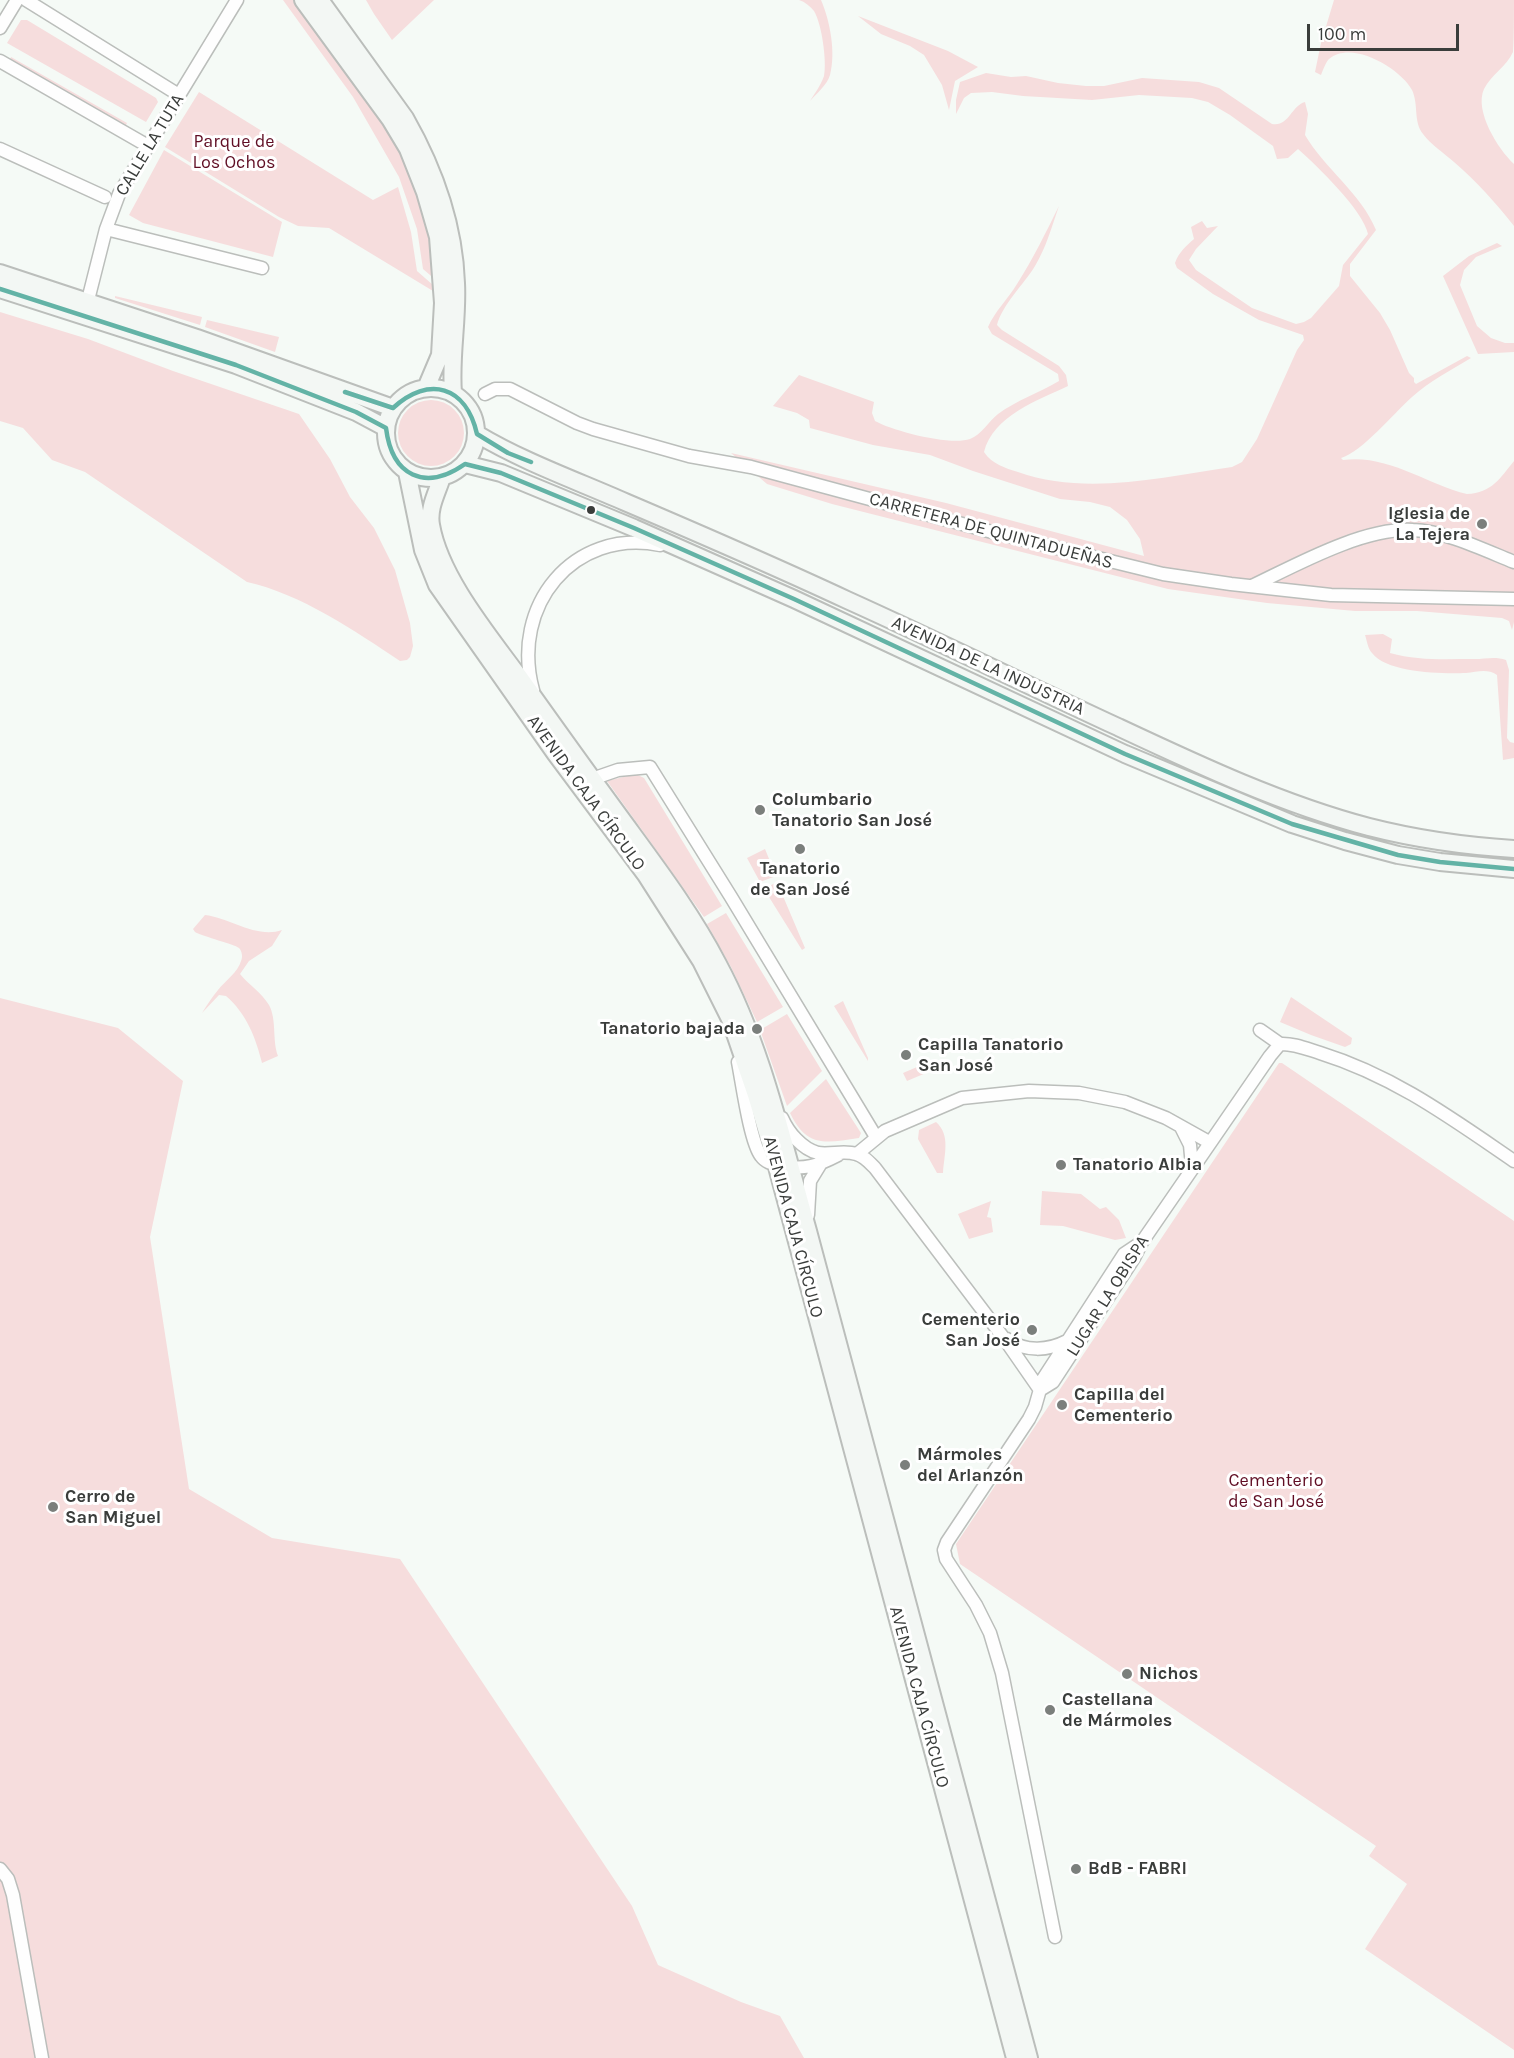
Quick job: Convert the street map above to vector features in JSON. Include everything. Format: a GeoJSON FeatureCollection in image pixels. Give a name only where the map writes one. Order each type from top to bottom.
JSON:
{"type":"FeatureCollection","features":[{"type":"Feature","properties":{"kind":"main road"},"geometry":{"type":"LineString","coordinates":[[303,0],[390,119],[408,149],[425,192],[438,237],[443,290],[441,349],[426,388]]}},
{"type":"Feature","properties":{"kind":"main road"},"geometry":{"type":"LineString","coordinates":[[320,0],[405,118],[422,148],[436,181],[451,236],[456,283],[451,372],[453,393]]}},
{"type":"Feature","properties":{"kind":"main road"},"geometry":{"type":"LineString","coordinates":[[0,273],[87,300],[393,408]]}},
{"type":"Feature","properties":{"kind":"main road"},"geometry":{"type":"LineString","coordinates":[[0,289],[236,365],[356,412],[386,429]]}},
{"type":"Feature","properties":{"kind":"main road"},"geometry":{"type":"LineString","coordinates":[[426,388],[440,388],[453,393],[470,410],[476,426],[477,434],[471,455],[465,464],[451,474],[442,477],[424,478],[407,472],[393,458],[388,448],[386,429],[393,408],[407,394],[426,388]]}},
{"type":"Feature","properties":{"kind":"main road","name":"AVENIDA DE LA INDUSTRIA"},"geometry":{"type":"LineString","coordinates":[[477,434],[508,453],[822,588],[1153,744],[1269,793],[1325,814],[1372,828],[1447,842],[1514,849]]}},
{"type":"Feature","properties":{"kind":"main road","name":"AVENIDA DE LA INDUSTRIA"},"geometry":{"type":"LineString","coordinates":[[465,464],[490,469],[512,477],[634,528],[761,584],[1125,754],[1292,824],[1398,855],[1440,862],[1514,869]]}},
{"type":"Feature","properties":{"kind":"main road","name":"AVENIDA CAJA CÍRCULO"},"geometry":{"type":"LineString","coordinates":[[407,472],[423,550],[437,585],[555,753],[668,907],[711,980],[730,1019],[782,1170],[808,1231],[1029,2058]]}},
{"type":"Feature","properties":{"kind":"main road","name":"AVENIDA CAJA CÍRCULO"},"geometry":{"type":"LineString","coordinates":[[442,477],[430,519],[442,561],[451,580],[666,881],[707,943],[736,1000],[764,1072],[782,1170],[1015,2058]]}},
{"type":"Feature","properties":{"kind":"street"},"geometry":{"type":"LineString","coordinates":[[0,28],[18,0]]}},
{"type":"Feature","properties":{"kind":"street"},"geometry":{"type":"LineString","coordinates":[[26,0],[179,95]]}},
{"type":"Feature","properties":{"kind":"street","name":"CALLE LA TUTA"},"geometry":{"type":"LineString","coordinates":[[87,300],[106,229],[119,194],[237,0]]}},
{"type":"Feature","properties":{"kind":"street"},"geometry":{"type":"LineString","coordinates":[[0,61],[148,146]]}},
{"type":"Feature","properties":{"kind":"street"},"geometry":{"type":"LineString","coordinates":[[0,148],[105,197]]}},
{"type":"Feature","properties":{"kind":"street"},"geometry":{"type":"LineString","coordinates":[[106,229],[262,268]]}},
{"type":"Feature","properties":{"kind":"street","name":"CARRETERA DE QUINTADUEÑAS"},"geometry":{"type":"LineString","coordinates":[[485,394],[495,389],[510,389],[585,426],[689,456],[751,467],[1128,566],[1190,579],[1331,595],[1514,599]]}},
{"type":"Feature","properties":{"kind":"street"},"geometry":{"type":"LineString","coordinates":[[1251,587],[1350,542],[1387,531],[1414,530],[1436,534],[1514,562]]}},
{"type":"Feature","properties":{"kind":"street","name":"AVENIDA DE LA INDUSTRIA"},"geometry":{"type":"LineString","coordinates":[[535,700],[528,664],[530,631],[534,618],[543,597],[559,575],[586,553],[607,545],[627,542],[653,543],[668,546],[761,584]]}},
{"type":"Feature","properties":{"kind":"street"},"geometry":{"type":"LineString","coordinates":[[592,779],[618,770],[650,767],[876,1137]]}},
{"type":"Feature","properties":{"kind":"street"},"geometry":{"type":"LineString","coordinates":[[1260,1030],[1280,1044],[1293,1045],[1335,1058],[1392,1082],[1514,1161]]}},
{"type":"Feature","properties":{"kind":"street","name":"LUGAR LA OBISPA"},"geometry":{"type":"LineString","coordinates":[[1055,1937],[1002,1673],[990,1633],[976,1605],[946,1559],[944,1550],[946,1542],[1029,1419],[1040,1390],[1053,1382],[1192,1167],[1280,1044]]}},
{"type":"Feature","properties":{"kind":"street"},"geometry":{"type":"LineString","coordinates":[[764,1072],[785,1125],[797,1140],[819,1158]]}},
{"type":"Feature","properties":{"kind":"street"},"geometry":{"type":"LineString","coordinates":[[857,1154],[876,1137],[962,1098],[1029,1091],[1059,1091],[1101,1096],[1141,1108],[1180,1126],[1209,1143]]}},
{"type":"Feature","properties":{"kind":"street"},"geometry":{"type":"LineString","coordinates":[[1180,1126],[1190,1145],[1192,1167]]}},
{"type":"Feature","properties":{"kind":"street"},"geometry":{"type":"LineString","coordinates":[[782,1170],[799,1160],[842,1153],[857,1154],[865,1158],[883,1176],[1040,1390]]}},
{"type":"Feature","properties":{"kind":"street"},"geometry":{"type":"LineString","coordinates":[[808,1231],[809,1185],[819,1158]]}},
{"type":"Feature","properties":{"kind":"street"},"geometry":{"type":"LineString","coordinates":[[1040,1390],[1043,1379],[1124,1254],[1142,1242]]}},
{"type":"Feature","properties":{"kind":"street"},"geometry":{"type":"LineString","coordinates":[[1001,1334],[1021,1347],[1032,1348],[1050,1347],[1068,1340]]}},
{"type":"Feature","properties":{"kind":"street"},"geometry":{"type":"LineString","coordinates":[[0,1869],[8,1879],[13,1895],[42,2058]]}},
{"type":"Feature","properties":{"kind":"green space"},"geometry":{"type":"Polygon","coordinates":[[[283,0],[295,0],[374,105],[408,163],[428,224],[437,281],[423,269],[417,229],[399,177],[353,97],[283,0]]]}},
{"type":"Feature","properties":{"kind":"green space"},"geometry":{"type":"Polygon","coordinates":[[[366,0],[434,0],[392,40],[366,0]]]}},
{"type":"Feature","properties":{"kind":"green space"},"geometry":{"type":"Polygon","coordinates":[[[799,0],[821,0],[831,37],[832,66],[829,79],[810,101],[824,76],[824,53],[817,17],[807,4],[799,0]]]}},
{"type":"Feature","properties":{"kind":"green space"},"geometry":{"type":"Polygon","coordinates":[[[1334,0],[1514,0],[1513,52],[1484,89],[1482,108],[1489,129],[1501,149],[1514,164],[1514,226],[1478,185],[1423,134],[1418,124],[1412,90],[1398,73],[1375,59],[1350,52],[1329,59],[1321,75],[1315,72],[1334,0]]]}},
{"type":"Feature","properties":{"kind":"green space"},"geometry":{"type":"Polygon","coordinates":[[[858,16],[948,51],[978,67],[955,81],[949,110],[942,85],[924,55],[910,46],[881,34],[858,16]]]}},
{"type":"Feature","properties":{"kind":"green space","name":"Parque de Los Ochos"},"geometry":{"type":"Polygon","coordinates":[[[21,20],[27,20],[156,98],[158,102],[146,122],[7,43],[21,20]]]}},
{"type":"Feature","properties":{"kind":"green space"},"geometry":{"type":"Polygon","coordinates":[[[11,57],[127,123],[125,127],[10,60],[11,57]]]}},
{"type":"Feature","properties":{"kind":"green space"},"geometry":{"type":"Polygon","coordinates":[[[986,73],[1011,77],[1026,76],[1086,86],[1104,86],[1142,78],[1199,82],[1219,88],[1272,124],[1282,122],[1305,102],[1308,114],[1305,135],[1322,159],[1361,204],[1376,230],[1350,264],[1350,276],[1380,313],[1414,382],[1416,384],[1467,356],[1471,358],[1419,391],[1368,440],[1341,458],[1343,460],[1376,461],[1391,465],[1467,494],[1483,491],[1495,484],[1514,461],[1514,622],[1512,630],[1509,621],[1502,618],[1417,611],[1355,611],[1267,603],[1168,589],[832,504],[767,484],[731,453],[946,503],[1144,556],[1140,539],[1127,520],[1110,507],[1060,499],[930,455],[873,445],[810,428],[809,420],[797,413],[773,406],[799,375],[874,402],[872,413],[875,421],[883,425],[936,439],[961,441],[978,434],[1005,409],[1059,381],[1058,374],[992,334],[988,327],[1023,275],[1059,206],[1039,259],[1008,302],[997,325],[1059,366],[1066,375],[1068,386],[1018,411],[1007,419],[989,439],[984,452],[995,463],[1008,469],[1044,479],[1070,483],[1097,484],[1152,479],[1232,467],[1242,462],[1257,439],[1297,350],[1304,340],[1303,335],[1259,320],[1213,294],[1177,268],[1175,263],[1179,256],[1194,239],[1191,227],[1202,221],[1207,228],[1218,226],[1196,249],[1189,260],[1196,270],[1252,308],[1296,324],[1311,318],[1339,286],[1343,265],[1368,234],[1358,213],[1338,189],[1298,149],[1288,158],[1277,159],[1273,146],[1208,102],[1192,98],[1139,95],[1092,100],[992,92],[971,93],[964,98],[956,114],[960,82],[986,73]]]}},
{"type":"Feature","properties":{"kind":"green space","name":"Parque de Los Ochos"},"geometry":{"type":"Polygon","coordinates":[[[199,92],[373,200],[398,187],[411,232],[417,271],[433,285],[433,291],[329,228],[298,226],[279,217],[165,147],[199,92]]]}},
{"type":"Feature","properties":{"kind":"green space"},"geometry":{"type":"Polygon","coordinates":[[[164,150],[282,222],[273,257],[143,223],[129,215],[164,150]]]}},
{"type":"Feature","properties":{"kind":"green space"},"geometry":{"type":"Polygon","coordinates":[[[1497,243],[1502,246],[1476,257],[1464,270],[1460,285],[1477,326],[1491,338],[1505,343],[1514,343],[1514,352],[1478,354],[1443,276],[1469,256],[1497,243]]]}},
{"type":"Feature","properties":{"kind":"green space"},"geometry":{"type":"Polygon","coordinates":[[[115,296],[202,317],[200,325],[115,298],[115,296]]]}},
{"type":"Feature","properties":{"kind":"green space"},"geometry":{"type":"Polygon","coordinates":[[[0,312],[88,339],[299,414],[330,459],[350,497],[374,528],[395,570],[410,623],[413,646],[410,657],[400,661],[307,604],[247,582],[85,472],[52,460],[23,428],[0,421],[0,312]]]}},
{"type":"Feature","properties":{"kind":"green space"},"geometry":{"type":"Polygon","coordinates":[[[207,320],[279,337],[275,352],[205,327],[207,320]]]}},
{"type":"Feature","properties":{"kind":"green space"},"geometry":{"type":"Polygon","coordinates":[[[431,400],[444,403],[454,410],[461,420],[464,433],[461,446],[454,456],[444,463],[431,466],[418,463],[408,456],[401,446],[398,433],[401,420],[408,410],[418,403],[431,400]]]}},
{"type":"Feature","properties":{"kind":"green space"},"geometry":{"type":"Polygon","coordinates":[[[1383,634],[1392,639],[1390,653],[1400,656],[1506,660],[1509,670],[1507,738],[1514,743],[1514,758],[1503,760],[1497,675],[1486,671],[1443,673],[1416,671],[1390,665],[1379,660],[1372,653],[1365,635],[1383,634]]]}},
{"type":"Feature","properties":{"kind":"green space"},"geometry":{"type":"Polygon","coordinates":[[[631,775],[644,778],[722,906],[704,917],[607,781],[631,775]]]}},
{"type":"Feature","properties":{"kind":"green space"},"geometry":{"type":"Polygon","coordinates":[[[765,849],[776,876],[760,882],[747,858],[765,849]]]}},
{"type":"Feature","properties":{"kind":"green space"},"geometry":{"type":"Polygon","coordinates":[[[777,882],[805,948],[802,950],[764,889],[777,882]]]}},
{"type":"Feature","properties":{"kind":"green space"},"geometry":{"type":"Polygon","coordinates":[[[726,913],[783,1007],[757,1022],[731,967],[707,924],[726,913]]]}},
{"type":"Feature","properties":{"kind":"green space"},"geometry":{"type":"Polygon","coordinates":[[[205,915],[263,932],[282,930],[272,946],[249,961],[240,974],[269,1005],[273,1017],[278,1056],[262,1063],[249,1026],[226,996],[219,995],[202,1013],[237,969],[242,959],[240,949],[236,946],[195,932],[193,929],[205,915]]]}},
{"type":"Feature","properties":{"kind":"green space"},"geometry":{"type":"Polygon","coordinates":[[[1291,997],[1352,1038],[1351,1044],[1345,1047],[1280,1022],[1291,997]]]}},
{"type":"Feature","properties":{"kind":"green space"},"geometry":{"type":"Polygon","coordinates":[[[0,998],[118,1028],[183,1081],[150,1237],[189,1489],[272,1538],[400,1559],[632,1906],[658,1965],[741,2002],[780,2016],[804,2058],[0,2058],[0,998]]]}},
{"type":"Feature","properties":{"kind":"green space"},"geometry":{"type":"Polygon","coordinates":[[[843,1001],[868,1058],[868,1061],[834,1006],[843,1001]]]}},
{"type":"Feature","properties":{"kind":"green space"},"geometry":{"type":"Polygon","coordinates":[[[787,1014],[822,1071],[787,1106],[760,1030],[787,1014]]]}},
{"type":"Feature","properties":{"kind":"green space"},"geometry":{"type":"Polygon","coordinates":[[[931,1061],[933,1070],[907,1081],[903,1073],[931,1061]]]}},
{"type":"Feature","properties":{"kind":"green space","name":"Cementerio de San José"},"geometry":{"type":"Polygon","coordinates":[[[1279,1063],[1514,1221],[1514,2050],[1365,1949],[1407,1884],[1369,1856],[1376,1846],[960,1564],[956,1544],[1279,1063]]]}},
{"type":"Feature","properties":{"kind":"green space"},"geometry":{"type":"Polygon","coordinates":[[[826,1079],[861,1133],[859,1138],[827,1142],[818,1140],[810,1138],[796,1124],[790,1113],[826,1079]]]}},
{"type":"Feature","properties":{"kind":"green space"},"geometry":{"type":"Polygon","coordinates":[[[936,1122],[941,1127],[945,1139],[943,1173],[937,1173],[918,1139],[919,1130],[936,1122]]]}},
{"type":"Feature","properties":{"kind":"green space"},"geometry":{"type":"Polygon","coordinates":[[[1042,1191],[1081,1194],[1100,1209],[1106,1207],[1119,1220],[1126,1238],[1115,1240],[1063,1226],[1040,1225],[1042,1191]]]}},
{"type":"Feature","properties":{"kind":"green space"},"geometry":{"type":"Polygon","coordinates":[[[991,1201],[987,1217],[991,1218],[993,1232],[969,1239],[958,1214],[991,1201]]]}},
{"type":"Feature","properties":{"kind":"transit line"},"geometry":{"type":"LineString","coordinates":[[0,289],[236,365],[356,412],[386,428],[395,458],[403,468],[413,474],[424,478],[437,477],[465,464],[501,473],[634,528],[794,599],[1125,754],[1292,824],[1398,855],[1440,862],[1514,869]]}},
{"type":"Feature","properties":{"kind":"transit line"},"geometry":{"type":"LineString","coordinates":[[345,392],[393,408],[420,391],[432,389],[444,391],[455,396],[464,405],[472,418],[477,434],[508,453],[531,462]]}},
{"type":"Feature","properties":{"kind":"place","name":"Iglesia de La Tejera"},"geometry":{"type":"Point","coordinates":[1482,524]}},
{"type":"Feature","properties":{"kind":"place","name":"Columbario Tanatorio San José"},"geometry":{"type":"Point","coordinates":[760,810]}},
{"type":"Feature","properties":{"kind":"place","name":"Tanatorio de San José"},"geometry":{"type":"Point","coordinates":[800,849]}},
{"type":"Feature","properties":{"kind":"place","name":"Tanatorio bajada"},"geometry":{"type":"Point","coordinates":[757,1029]}},
{"type":"Feature","properties":{"kind":"place","name":"Capilla Tanatorio San José"},"geometry":{"type":"Point","coordinates":[906,1055]}},
{"type":"Feature","properties":{"kind":"place","name":"Tanatorio Albia"},"geometry":{"type":"Point","coordinates":[1061,1165]}},
{"type":"Feature","properties":{"kind":"place","name":"Cementerio San José"},"geometry":{"type":"Point","coordinates":[1032,1330]}},
{"type":"Feature","properties":{"kind":"place","name":"Capilla del Cementerio"},"geometry":{"type":"Point","coordinates":[1062,1405]}},
{"type":"Feature","properties":{"kind":"place","name":"Mármoles del Arlanzón"},"geometry":{"type":"Point","coordinates":[905,1465]}},
{"type":"Feature","properties":{"kind":"place","name":"Cerro de San Miguel"},"geometry":{"type":"Point","coordinates":[53,1507]}},
{"type":"Feature","properties":{"kind":"place","name":"Nichos"},"geometry":{"type":"Point","coordinates":[1127,1674]}},
{"type":"Feature","properties":{"kind":"place","name":"Castellana de Mármoles"},"geometry":{"type":"Point","coordinates":[1050,1710]}},
{"type":"Feature","properties":{"kind":"place","name":"BdB - FABRI"},"geometry":{"type":"Point","coordinates":[1076,1869]}}]}
